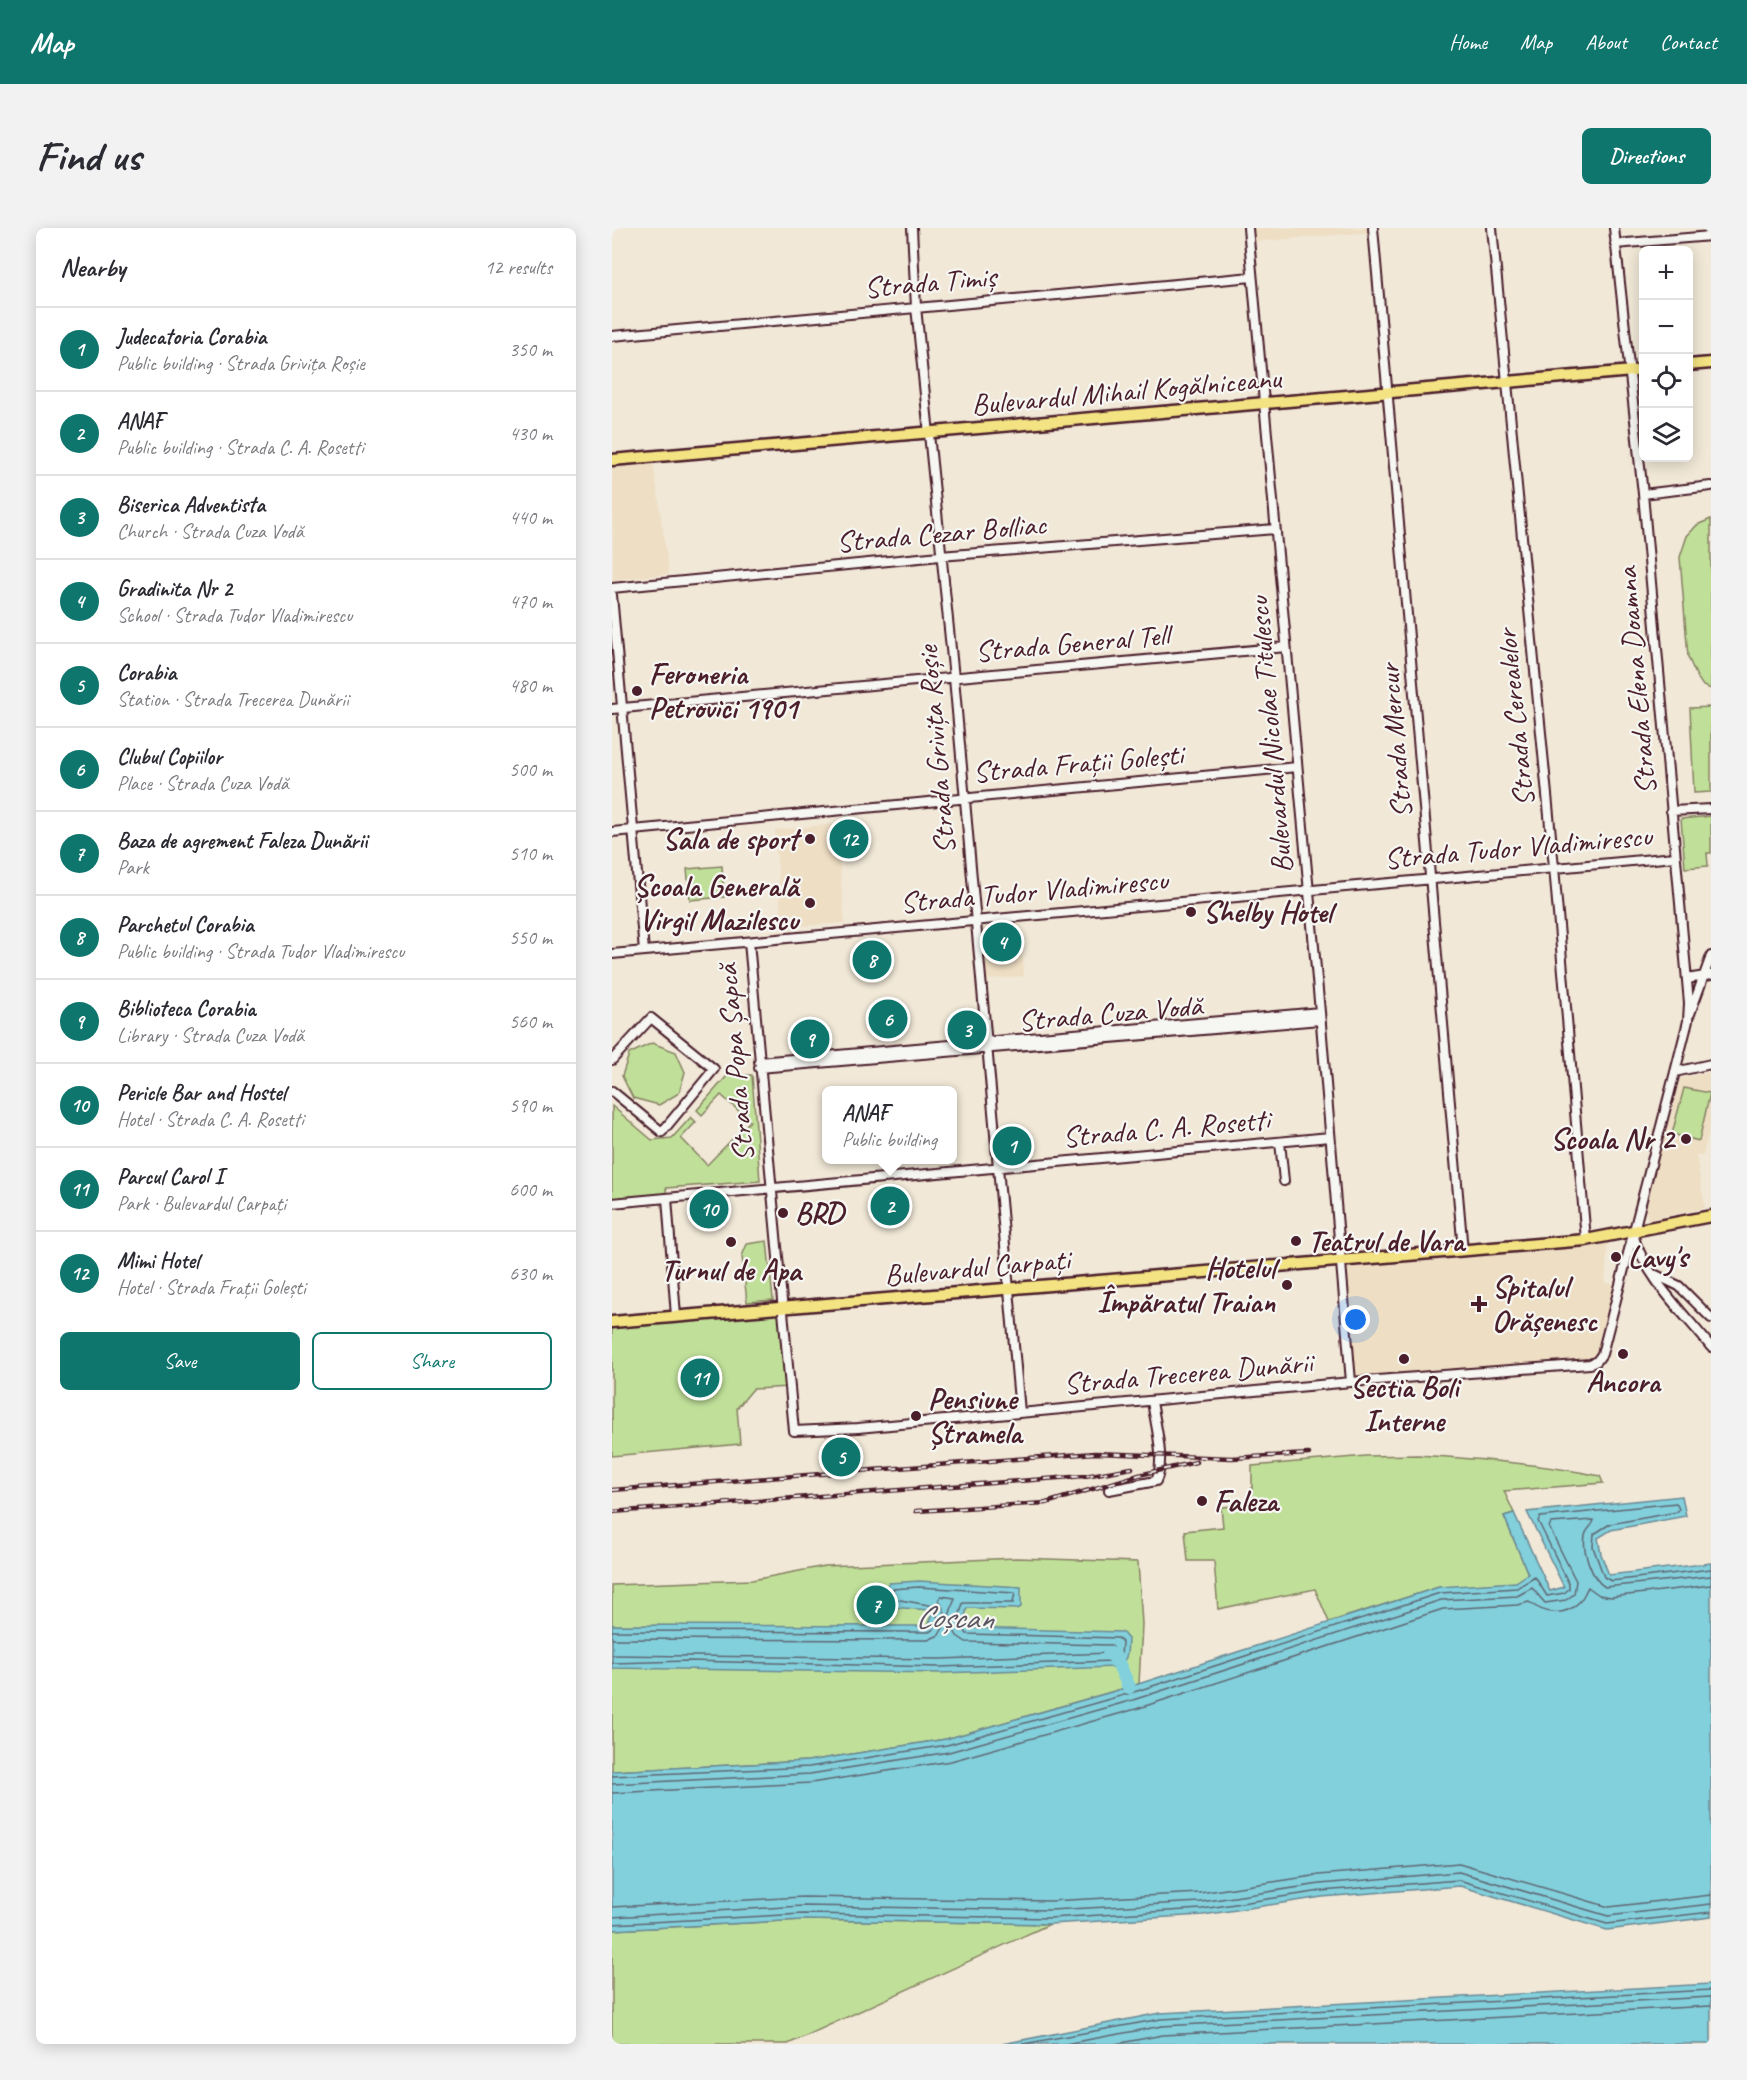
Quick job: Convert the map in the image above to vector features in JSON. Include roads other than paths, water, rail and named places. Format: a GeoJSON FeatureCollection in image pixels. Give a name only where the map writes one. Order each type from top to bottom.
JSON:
{"type":"FeatureCollection","features":[{"type":"Feature","properties":{"kind":"main road"},"geometry":{"type":"LineString","coordinates":[[1693,365],[1711,363]]}},
{"type":"Feature","properties":{"kind":"main road","name":"Bulevardul Mihail Kogălniceanu"},"geometry":{"type":"LineString","coordinates":[[612,460],[1639,370]]}},
{"type":"Feature","properties":{"kind":"main road","name":"Bulevardul Carpați"},"geometry":{"type":"LineString","coordinates":[[612,1322],[1586,1240],[1711,1216]]}},
{"type":"Feature","properties":{"kind":"street","name":"Strada Grivița Roșie"},"geometry":{"type":"LineString","coordinates":[[912,228],[916,307],[954,678],[1020,1412]]}},
{"type":"Feature","properties":{"kind":"street","name":"Bulevardul Nicolae Titulescu"},"geometry":{"type":"LineString","coordinates":[[1248,228],[1309,890],[1351,1382]]}},
{"type":"Feature","properties":{"kind":"street","name":"Strada Mercur"},"geometry":{"type":"LineString","coordinates":[[1374,228],[1463,1251]]}},
{"type":"Feature","properties":{"kind":"street","name":"Strada Cerealelor"},"geometry":{"type":"LineString","coordinates":[[1492,228],[1554,867],[1586,1240]]}},
{"type":"Feature","properties":{"kind":"street","name":"Strada Elena Doamna"},"geometry":{"type":"LineString","coordinates":[[1614,228],[1643,494],[1687,979],[1688,1021],[1632,1233]]}},
{"type":"Feature","properties":{"kind":"street"},"geometry":{"type":"LineString","coordinates":[[1615,244],[1711,236]]}},
{"type":"Feature","properties":{"kind":"street","name":"Strada Timiș"},"geometry":{"type":"LineString","coordinates":[[612,336],[1252,277]]}},
{"type":"Feature","properties":{"kind":"street"},"geometry":{"type":"LineString","coordinates":[[1643,494],[1711,486]]}},
{"type":"Feature","properties":{"kind":"street","name":"Strada Cezar Bolliac"},"geometry":{"type":"LineString","coordinates":[[612,588],[940,556],[1275,529]]}},
{"type":"Feature","properties":{"kind":"street"},"geometry":{"type":"LineString","coordinates":[[612,595],[644,951]]}},
{"type":"Feature","properties":{"kind":"street","name":"Strada General Tell"},"geometry":{"type":"LineString","coordinates":[[612,709],[1286,647]]}},
{"type":"Feature","properties":{"kind":"street","name":"Strada Frații Golești"},"geometry":{"type":"LineString","coordinates":[[612,832],[1297,767]]}},
{"type":"Feature","properties":{"kind":"street"},"geometry":{"type":"LineString","coordinates":[[1671,811],[1711,809]]}},
{"type":"Feature","properties":{"kind":"street","name":"Strada Tudor Vladimirescu"},"geometry":{"type":"LineString","coordinates":[[612,954],[1675,857]]}},
{"type":"Feature","properties":{"kind":"street","name":"Strada Popa Șapcă"},"geometry":{"type":"LineString","coordinates":[[748,942],[794,1431]]}},
{"type":"Feature","properties":{"kind":"street"},"geometry":{"type":"LineString","coordinates":[[1688,1021],[1708,975],[1711,957]]}},
{"type":"Feature","properties":{"kind":"street"},"geometry":{"type":"LineString","coordinates":[[1687,979],[1708,975]]}},
{"type":"Feature","properties":{"kind":"street","name":"Strada Cuza Vodă"},"geometry":{"type":"LineString","coordinates":[[759,1065],[1320,1016]]}},
{"type":"Feature","properties":{"kind":"street"},"geometry":{"type":"LineString","coordinates":[[612,1060],[651,1018],[714,1070],[662,1132],[612,1091]]}},
{"type":"Feature","properties":{"kind":"street"},"geometry":{"type":"LineString","coordinates":[[1675,1072],[1711,1065]]}},
{"type":"Feature","properties":{"kind":"street","name":"Strada C. A. Rosetti"},"geometry":{"type":"LineString","coordinates":[[612,1203],[1330,1137]]}},
{"type":"Feature","properties":{"kind":"street"},"geometry":{"type":"LineString","coordinates":[[1280,1142],[1284,1180]]}},
{"type":"Feature","properties":{"kind":"street"},"geometry":{"type":"LineString","coordinates":[[667,1198],[676,1316]]}},
{"type":"Feature","properties":{"kind":"street"},"geometry":{"type":"LineString","coordinates":[[1632,1233],[1636,1247],[1652,1273],[1711,1347]]}},
{"type":"Feature","properties":{"kind":"street","name":"Strada Trecerea Dunării"},"geometry":{"type":"LineString","coordinates":[[794,1431],[858,1428],[1351,1382],[1590,1364],[1597,1361],[1602,1354],[1632,1233]]}},
{"type":"Feature","properties":{"kind":"street"},"geometry":{"type":"LineString","coordinates":[[1652,1273],[1679,1286],[1711,1318]]}},
{"type":"Feature","properties":{"kind":"street"},"geometry":{"type":"LineString","coordinates":[[1109,1490],[1156,1480],[1159,1474],[1158,1444],[1152,1401]]}},
{"type":"Feature","properties":{"kind":"water"},"geometry":{"type":"Polygon","coordinates":[[[1682,1496],[1686,1516],[1611,1530],[1598,1538],[1609,1575],[1711,1563],[1711,1917],[1607,1930],[1460,1886],[1322,1897],[1203,1915],[1050,1924],[803,1920],[612,1930],[612,1771],[808,1761],[946,1739],[1129,1687],[1439,1587],[1516,1582],[1528,1574],[1504,1516],[1514,1513],[1550,1591],[1564,1587],[1527,1512],[1682,1496]]]}},
{"type":"Feature","properties":{"kind":"water"},"geometry":{"type":"Polygon","coordinates":[[[919,1581],[1021,1587],[1021,1607],[1017,1609],[967,1608],[964,1620],[968,1628],[1122,1632],[1128,1639],[1126,1656],[1123,1662],[1115,1667],[941,1673],[612,1668],[612,1625],[928,1626],[932,1616],[930,1610],[890,1607],[883,1601],[885,1587],[889,1583],[919,1581]]]}},
{"type":"Feature","properties":{"kind":"water"},"geometry":{"type":"Polygon","coordinates":[[[1711,1984],[1711,2044],[1002,2044],[1160,2013],[1711,1984]]]}},
{"type":"Feature","properties":{"kind":"waterway","name":"Coșcan"},"geometry":{"type":"LineString","coordinates":[[1109,1653],[1116,1658],[1129,1687]]}},
{"type":"Feature","properties":{"kind":"railway"},"geometry":{"type":"LineString","coordinates":[[612,1490],[1095,1453],[1232,1458],[1309,1454]]}},
{"type":"Feature","properties":{"kind":"railway"},"geometry":{"type":"LineString","coordinates":[[916,1511],[1046,1503],[1139,1475],[1196,1462]]}},
{"type":"Feature","properties":{"kind":"railway"},"geometry":{"type":"LineString","coordinates":[[612,1512],[1085,1476],[1132,1468]]}},
{"type":"Feature","properties":{"kind":"place","name":"Feroneria Petrovici 1901"},"geometry":{"type":"Point","coordinates":[637,691]}},
{"type":"Feature","properties":{"kind":"place","name":"Sala de sport"},"geometry":{"type":"Point","coordinates":[810,839]}},
{"type":"Feature","properties":{"kind":"place","name":"Mimi Hotel"},"geometry":{"type":"Point","coordinates":[849,839]}},
{"type":"Feature","properties":{"kind":"place","name":"Școala Generală Virgil Mazilescu"},"geometry":{"type":"Point","coordinates":[810,903]}},
{"type":"Feature","properties":{"kind":"place","name":"Shelby Hotel"},"geometry":{"type":"Point","coordinates":[1191,912]}},
{"type":"Feature","properties":{"kind":"place","name":"Gradinita Nr 2"},"geometry":{"type":"Point","coordinates":[1002,942]}},
{"type":"Feature","properties":{"kind":"place","name":"Parchetul Corabia"},"geometry":{"type":"Point","coordinates":[872,960]}},
{"type":"Feature","properties":{"kind":"place","name":"Clubul Copiilor"},"geometry":{"type":"Point","coordinates":[888,1019]}},
{"type":"Feature","properties":{"kind":"place","name":"Biserica Adventista"},"geometry":{"type":"Point","coordinates":[967,1030]}},
{"type":"Feature","properties":{"kind":"place","name":"Biblioteca Corabia"},"geometry":{"type":"Point","coordinates":[810,1039]}},
{"type":"Feature","properties":{"kind":"place","name":"Scoala Nr 2"},"geometry":{"type":"Point","coordinates":[1686,1139]}},
{"type":"Feature","properties":{"kind":"place","name":"Judecatoria Corabia"},"geometry":{"type":"Point","coordinates":[1012,1146]}},
{"type":"Feature","properties":{"kind":"place","name":"ANAF"},"geometry":{"type":"Point","coordinates":[890,1206]}},
{"type":"Feature","properties":{"kind":"place","name":"Pericle Bar and Hostel"},"geometry":{"type":"Point","coordinates":[709,1209]}},
{"type":"Feature","properties":{"kind":"place","name":"BRD"},"geometry":{"type":"Point","coordinates":[783,1213]}},
{"type":"Feature","properties":{"kind":"place","name":"Teatrul de Vara"},"geometry":{"type":"Point","coordinates":[1296,1241]}},
{"type":"Feature","properties":{"kind":"place","name":"Turnul de Apa"},"geometry":{"type":"Point","coordinates":[731,1242]}},
{"type":"Feature","properties":{"kind":"place","name":"Lavy's"},"geometry":{"type":"Point","coordinates":[1616,1257]}},
{"type":"Feature","properties":{"kind":"place","name":"Hotelul Împăratul Traian"},"geometry":{"type":"Point","coordinates":[1287,1285]}},
{"type":"Feature","properties":{"kind":"place","name":"Spitalul Orășenesc"},"geometry":{"type":"Point","coordinates":[1479,1304]}},
{"type":"Feature","properties":{"kind":"place","name":"Ancora"},"geometry":{"type":"Point","coordinates":[1623,1354]}},
{"type":"Feature","properties":{"kind":"place","name":"Sectia Boli Interne"},"geometry":{"type":"Point","coordinates":[1404,1359]}},
{"type":"Feature","properties":{"kind":"place","name":"Parcul Carol I"},"geometry":{"type":"Point","coordinates":[700,1378]}},
{"type":"Feature","properties":{"kind":"place","name":"Pensiune Ștramela"},"geometry":{"type":"Point","coordinates":[916,1416]}},
{"type":"Feature","properties":{"kind":"place","name":"Corabia"},"geometry":{"type":"Point","coordinates":[841,1457]}},
{"type":"Feature","properties":{"kind":"place","name":"Faleza"},"geometry":{"type":"Point","coordinates":[1202,1501]}},
{"type":"Feature","properties":{"kind":"place","name":"Baza de agrement Faleza Dunării"},"geometry":{"type":"Point","coordinates":[876,1605]}}]}
